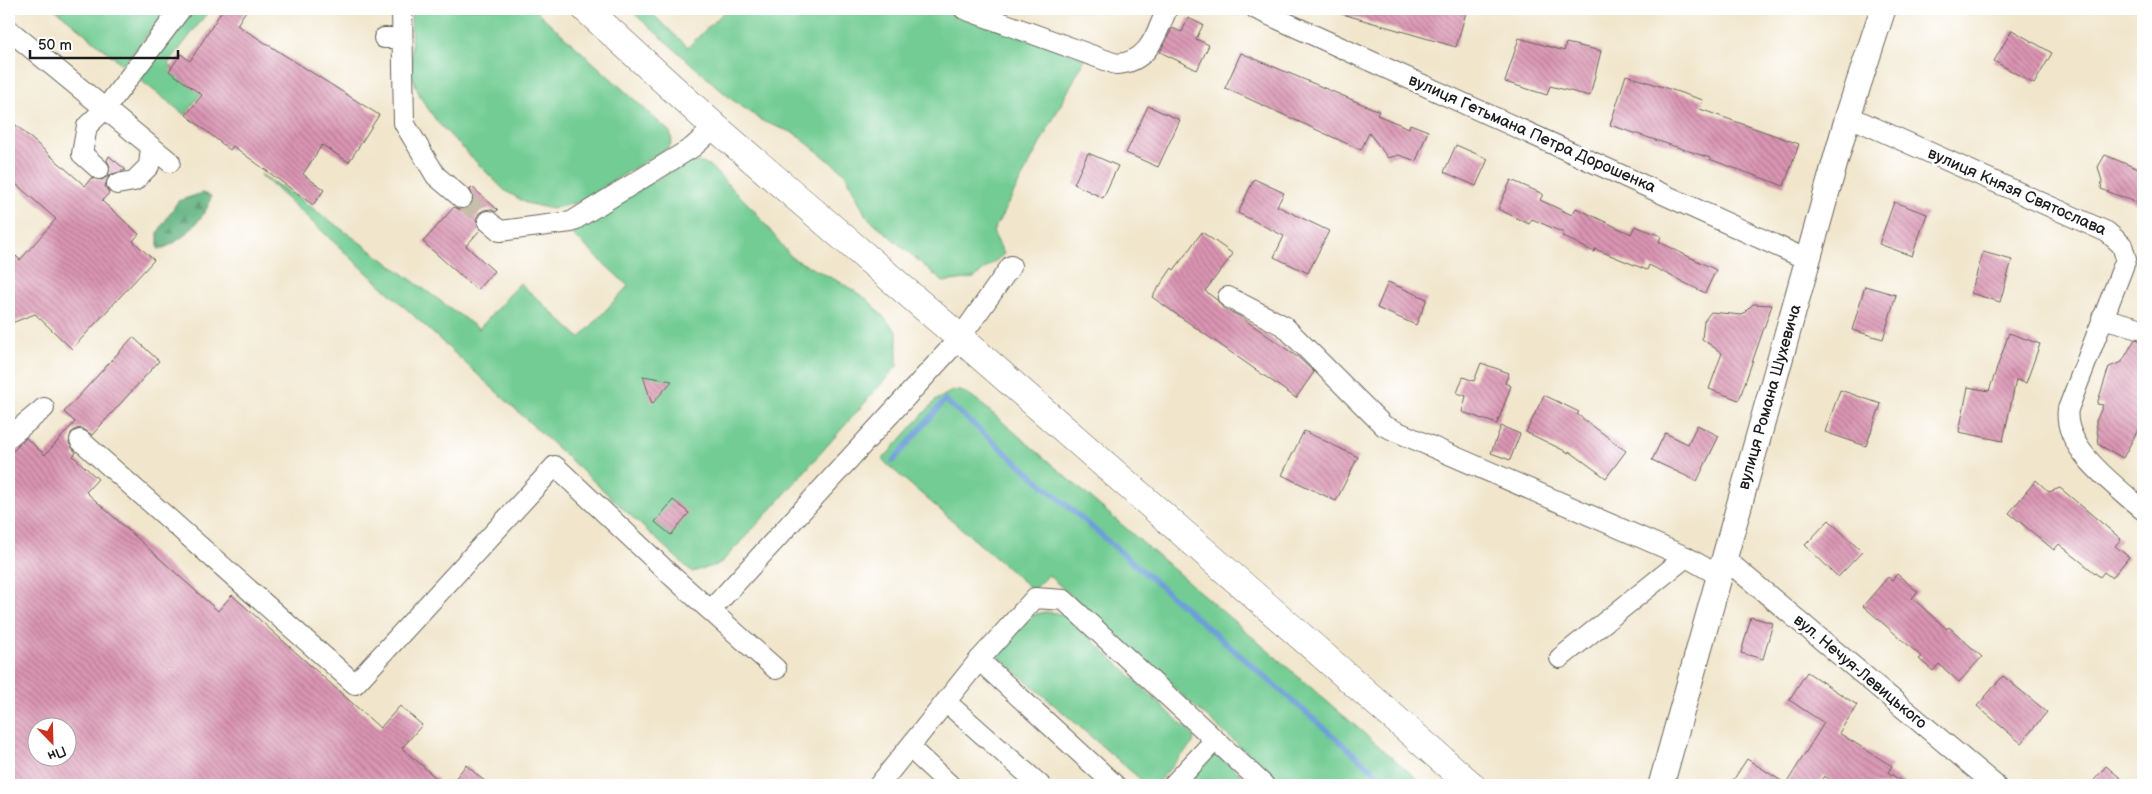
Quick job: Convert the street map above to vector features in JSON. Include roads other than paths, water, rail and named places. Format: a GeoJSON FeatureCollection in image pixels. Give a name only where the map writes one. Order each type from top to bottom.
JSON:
{"type":"FeatureCollection","features":[{"type":"Feature","properties":{"kind":"highway"},"geometry":{"type":"LineString","coordinates":[[586,9],[715,127],[960,338],[1471,785]]}},
{"type":"Feature","properties":{"kind":"main road","name":"вулиця Романа Шухевича"},"geometry":{"type":"LineString","coordinates":[[1661,785],[1848,116],[1883,9]]}},
{"type":"Feature","properties":{"kind":"street"},"geometry":{"type":"LineString","coordinates":[[99,169],[82,154],[87,126],[105,109],[181,9]]}},
{"type":"Feature","properties":{"kind":"street"},"geometry":{"type":"LineString","coordinates":[[402,9],[393,38],[404,123],[436,176],[462,198]]}},
{"type":"Feature","properties":{"kind":"street"},"geometry":{"type":"LineString","coordinates":[[964,9],[1116,64],[1134,62],[1148,51],[1167,9]]}},
{"type":"Feature","properties":{"kind":"street","name":"вулиця Гетьмана Петра Дорошенка"},"geometry":{"type":"LineString","coordinates":[[1256,9],[1808,260]]}},
{"type":"Feature","properties":{"kind":"street"},"geometry":{"type":"LineString","coordinates":[[9,30],[170,162]]}},
{"type":"Feature","properties":{"kind":"street","name":"вулиця Князя Святослава"},"geometry":{"type":"LineString","coordinates":[[1848,116],[2107,232],[2122,245],[2126,259],[2068,409],[2068,427],[2073,439],[2092,463],[2143,510]]}},
{"type":"Feature","properties":{"kind":"street"},"geometry":{"type":"LineString","coordinates":[[488,221],[500,231],[571,222],[693,147],[715,127]]}},
{"type":"Feature","properties":{"kind":"street"},"geometry":{"type":"LineString","coordinates":[[117,184],[134,180],[150,166],[151,147]]}},
{"type":"Feature","properties":{"kind":"street"},"geometry":{"type":"LineString","coordinates":[[711,610],[960,338],[1011,266]]}},
{"type":"Feature","properties":{"kind":"street","name":"вул. Нечуя-Левицького"},"geometry":{"type":"LineString","coordinates":[[1228,297],[1284,326],[1384,426],[1686,557],[1722,567],[1995,785]]}},
{"type":"Feature","properties":{"kind":"street"},"geometry":{"type":"LineString","coordinates":[[2102,318],[2143,329]]}},
{"type":"Feature","properties":{"kind":"street"},"geometry":{"type":"LineString","coordinates":[[9,437],[44,408]]}},
{"type":"Feature","properties":{"kind":"street"},"geometry":{"type":"LineString","coordinates":[[80,440],[355,684],[555,466],[679,582],[776,669]]}},
{"type":"Feature","properties":{"kind":"street"},"geometry":{"type":"LineString","coordinates":[[1560,658],[1686,557]]}},
{"type":"Feature","properties":{"kind":"street"},"geometry":{"type":"LineString","coordinates":[[878,785],[980,660],[1035,598],[1064,600],[1264,785]]}},
{"type":"Feature","properties":{"kind":"street"},"geometry":{"type":"LineString","coordinates":[[980,660],[1115,785]]}},
{"type":"Feature","properties":{"kind":"street"},"geometry":{"type":"LineString","coordinates":[[946,702],[1040,785]]}},
{"type":"Feature","properties":{"kind":"street"},"geometry":{"type":"LineString","coordinates":[[1173,785],[1215,740]]}},
{"type":"Feature","properties":{"kind":"street"},"geometry":{"type":"LineString","coordinates":[[910,748],[950,785]]}},
{"type":"Feature","properties":{"kind":"waterway"},"geometry":{"type":"LineString","coordinates":[[893,461],[945,400],[1390,785]]}},
{"type":"Feature","properties":{"kind":"tunnel"},"geometry":{"type":"LineString","coordinates":[[462,198],[488,221]]}}]}
